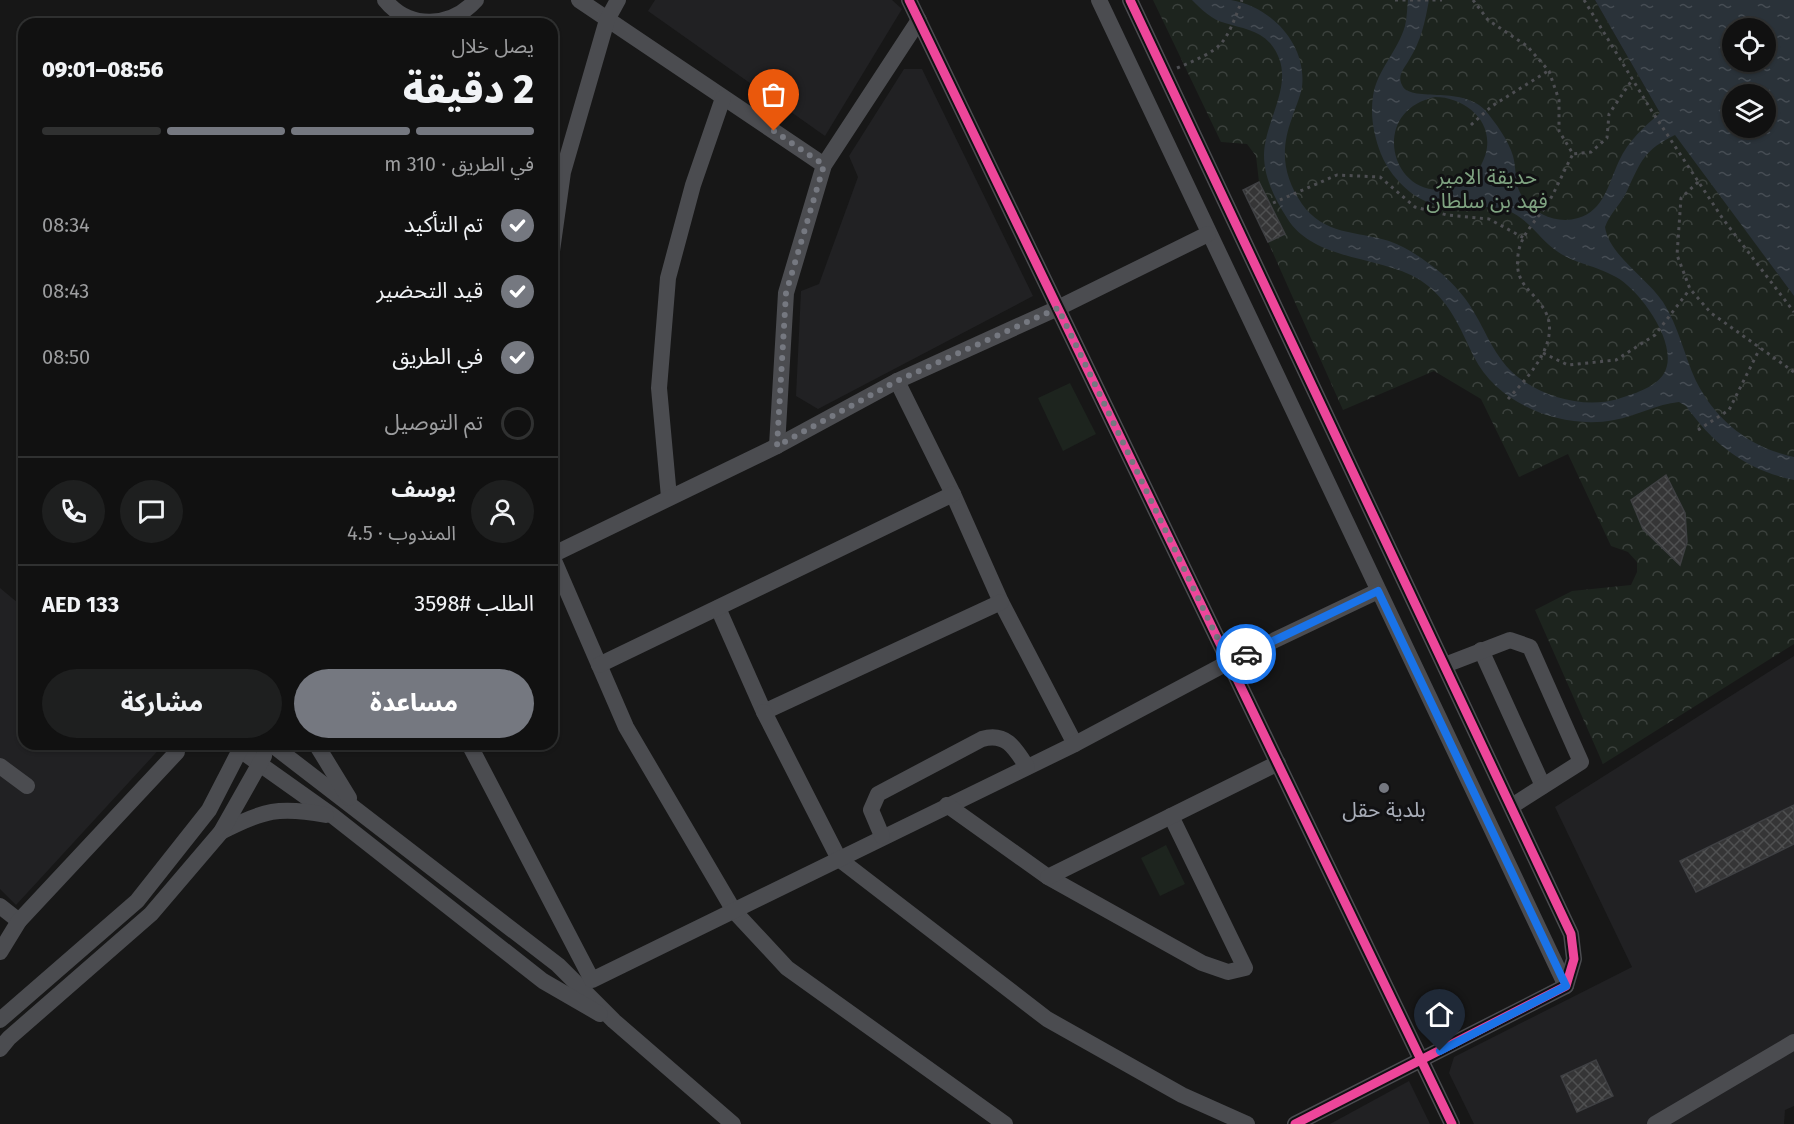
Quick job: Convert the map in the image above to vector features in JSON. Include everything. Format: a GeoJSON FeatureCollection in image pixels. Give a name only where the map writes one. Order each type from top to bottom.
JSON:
{"type":"FeatureCollection","features":[{"type":"Feature","properties":{"kind":"street"},"geometry":{"type":"LineString","coordinates":[[385,0],[405,18]]}},
{"type":"Feature","properties":{"kind":"street"},"geometry":{"type":"LineString","coordinates":[[579,0],[824,165]]}},
{"type":"Feature","properties":{"kind":"street"},"geometry":{"type":"LineString","coordinates":[[558,208],[563,172],[607,20],[618,0]]}},
{"type":"Feature","properties":{"kind":"street"},"geometry":{"type":"LineString","coordinates":[[909,0],[1452,1124]]}},
{"type":"Feature","properties":{"kind":"street"},"geometry":{"type":"LineString","coordinates":[[1099,0],[1566,986]]}},
{"type":"Feature","properties":{"kind":"street"},"geometry":{"type":"LineString","coordinates":[[1130,0],[1512,806],[1571,934],[1573,945],[1574,959],[1566,986],[1295,1124]]}},
{"type":"Feature","properties":{"kind":"street"},"geometry":{"type":"LineString","coordinates":[[450,18],[467,11]]}},
{"type":"Feature","properties":{"kind":"street"},"geometry":{"type":"LineString","coordinates":[[777,446],[786,293],[824,165],[919,20]]}},
{"type":"Feature","properties":{"kind":"street"},"geometry":{"type":"LineString","coordinates":[[669,496],[659,388],[668,278],[693,185],[723,98]]}},
{"type":"Feature","properties":{"kind":"street"},"geometry":{"type":"LineString","coordinates":[[558,553],[669,496],[777,446],[897,381],[1058,308],[1208,234]]}},
{"type":"Feature","properties":{"kind":"street"},"geometry":{"type":"LineString","coordinates":[[897,381],[953,494],[1001,602],[1075,744]]}},
{"type":"Feature","properties":{"kind":"street"},"geometry":{"type":"LineString","coordinates":[[599,665],[953,494]]}},
{"type":"Feature","properties":{"kind":"street"},"geometry":{"type":"LineString","coordinates":[[558,570],[626,727],[734,911],[787,968],[916,1063],[1005,1124]]}},
{"type":"Feature","properties":{"kind":"street"},"geometry":{"type":"LineString","coordinates":[[586,983],[882,836],[1075,744],[1229,662],[1378,591]]}},
{"type":"Feature","properties":{"kind":"street"},"geometry":{"type":"LineString","coordinates":[[764,712],[1001,602]]}},
{"type":"Feature","properties":{"kind":"street"},"geometry":{"type":"LineString","coordinates":[[718,608],[764,712],[838,859],[1047,1019],[1182,1095],[1247,1124]]}},
{"type":"Feature","properties":{"kind":"street"},"geometry":{"type":"LineString","coordinates":[[1445,665],[1510,640],[1530,647],[1581,762],[1512,806]]}},
{"type":"Feature","properties":{"kind":"street"},"geometry":{"type":"LineString","coordinates":[[1481,650],[1543,786]]}},
{"type":"Feature","properties":{"kind":"street"},"geometry":{"type":"LineString","coordinates":[[882,836],[872,810],[878,794],[982,740],[993,736],[1004,738],[1012,744],[1027,766]]}},
{"type":"Feature","properties":{"kind":"street"},"geometry":{"type":"LineString","coordinates":[[0,1020],[137,901],[210,810],[240,750]]}},
{"type":"Feature","properties":{"kind":"street"},"geometry":{"type":"LineString","coordinates":[[245,750],[275,776],[333,816],[554,988],[614,1021],[733,1124]]}},
{"type":"Feature","properties":{"kind":"street"},"geometry":{"type":"LineString","coordinates":[[0,1049],[9,1038],[151,914],[221,832],[268,750]]}},
{"type":"Feature","properties":{"kind":"street"},"geometry":{"type":"LineString","coordinates":[[279,750],[567,973],[586,983]]}},
{"type":"Feature","properties":{"kind":"street"},"geometry":{"type":"LineString","coordinates":[[320,750],[358,811]]}},
{"type":"Feature","properties":{"kind":"street"},"geometry":{"type":"LineString","coordinates":[[473,750],[586,983],[614,1021]]}},
{"type":"Feature","properties":{"kind":"street"},"geometry":{"type":"LineString","coordinates":[[0,952],[10,926],[177,752]]}},
{"type":"Feature","properties":{"kind":"street"},"geometry":{"type":"LineString","coordinates":[[275,776],[288,757]]}},
{"type":"Feature","properties":{"kind":"street"},"geometry":{"type":"LineString","coordinates":[[1048,877],[1278,763]]}},
{"type":"Feature","properties":{"kind":"street"},"geometry":{"type":"LineString","coordinates":[[0,766],[27,786]]}},
{"type":"Feature","properties":{"kind":"street"},"geometry":{"type":"LineString","coordinates":[[1476,797],[1501,785]]}},
{"type":"Feature","properties":{"kind":"street"},"geometry":{"type":"LineString","coordinates":[[947,806],[1048,877],[1202,963],[1228,972],[1245,968],[1171,816]]}},
{"type":"Feature","properties":{"kind":"street"},"geometry":{"type":"LineString","coordinates":[[221,832],[256,814],[295,809],[333,816]]}},
{"type":"Feature","properties":{"kind":"street"},"geometry":{"type":"LineString","coordinates":[[0,906],[10,926]]}},
{"type":"Feature","properties":{"kind":"street"},"geometry":{"type":"LineString","coordinates":[[1551,953],[1560,957],[1565,956],[1573,945]]}},
{"type":"Feature","properties":{"kind":"street"},"geometry":{"type":"LineString","coordinates":[[554,988],[567,973]]}},
{"type":"Feature","properties":{"kind":"street"},"geometry":{"type":"LineString","coordinates":[[1655,1124],[1794,1042]]}},
{"type":"Feature","properties":{"kind":"path"},"geometry":{"type":"LineString","coordinates":[[1165,74],[1216,50],[1229,36],[1242,0]]}},
{"type":"Feature","properties":{"kind":"path"},"geometry":{"type":"LineString","coordinates":[[1395,0],[1440,0]]}},
{"type":"Feature","properties":{"kind":"path"},"geometry":{"type":"LineString","coordinates":[[1473,0],[1488,20],[1527,46],[1549,70],[1559,100],[1559,131],[1573,154]]}},
{"type":"Feature","properties":{"kind":"path"},"geometry":{"type":"LineString","coordinates":[[1584,0],[1698,182],[1723,219],[1794,312]]}},
{"type":"Feature","properties":{"kind":"path"},"geometry":{"type":"LineString","coordinates":[[1471,125],[1492,106],[1549,70]]}},
{"type":"Feature","properties":{"kind":"path"},"geometry":{"type":"LineString","coordinates":[[1573,154],[1591,152],[1607,138],[1609,114],[1632,79]]}},
{"type":"Feature","properties":{"kind":"path"},"geometry":{"type":"LineString","coordinates":[[1508,399],[1528,377],[1543,353],[1550,332],[1545,311],[1527,291],[1517,272],[1518,253],[1526,234],[1548,203],[1573,154]]}},
{"type":"Feature","properties":{"kind":"path"},"geometry":{"type":"LineString","coordinates":[[1273,203],[1337,175],[1380,177],[1415,207],[1447,215],[1489,219],[1524,238]]}},
{"type":"Feature","properties":{"kind":"path"},"geometry":{"type":"LineString","coordinates":[[1698,182],[1681,198],[1677,255],[1690,289],[1711,314],[1794,372]]}},
{"type":"Feature","properties":{"kind":"path"},"geometry":{"type":"LineString","coordinates":[[1543,353],[1568,365],[1616,360],[1655,335],[1690,289]]}},
{"type":"Feature","properties":{"kind":"path"},"geometry":{"type":"LineString","coordinates":[[1698,430],[1729,410],[1760,348]]}},
{"type":"Feature","properties":{"kind":"shaded area"},"geometry":{"type":"Polygon","coordinates":[[[655,0],[892,0],[902,9],[825,136],[648,11],[655,0]]]}},
{"type":"Feature","properties":{"kind":"shaded area"},"geometry":{"type":"Polygon","coordinates":[[[904,69],[922,69],[1033,296],[818,409],[796,396],[801,291],[819,284],[858,177],[849,156],[904,69]]]}},
{"type":"Feature","properties":{"kind":"shaded area"},"geometry":{"type":"Polygon","coordinates":[[[0,588],[18,603],[18,750],[158,750],[16,905],[0,889],[0,588]]]}},
{"type":"Feature","properties":{"kind":"shaded area"},"geometry":{"type":"Polygon","coordinates":[[[1794,656],[1794,1106],[1785,1110],[1784,1124],[1474,1124],[1449,1073],[1454,1057],[1632,967],[1555,807],[1794,656]]]}},
{"type":"Feature","properties":{"kind":"shaded area"},"geometry":{"type":"Polygon","coordinates":[[[1409,1081],[1430,1124],[1330,1124],[1409,1081]]]}},
{"type":"Feature","properties":{"kind":"green space","name":"حديقة الامير فهد بن سلطان"},"geometry":{"type":"Polygon","coordinates":[[[1153,0],[1595,0],[1660,113],[1794,296],[1794,644],[1603,764],[1535,610],[1572,591],[1631,585],[1637,572],[1637,562],[1628,552],[1611,546],[1568,454],[1519,477],[1481,399],[1434,371],[1343,410],[1268,242],[1284,234],[1259,182],[1256,156],[1247,144],[1221,142],[1153,0]]]}},
{"type":"Feature","properties":{"kind":"green space"},"geometry":{"type":"Polygon","coordinates":[[[1070,383],[1096,434],[1063,451],[1038,398],[1070,383]]]}},
{"type":"Feature","properties":{"kind":"green space"},"geometry":{"type":"Polygon","coordinates":[[[1166,845],[1185,884],[1160,896],[1141,858],[1166,845]]]}},
{"type":"Feature","properties":{"kind":"water"},"geometry":{"type":"Polygon","coordinates":[[[1192,0],[1231,0],[1246,4],[1273,20],[1293,43],[1302,71],[1302,87],[1288,130],[1285,162],[1296,194],[1311,214],[1330,227],[1389,241],[1419,256],[1440,272],[1460,292],[1476,315],[1499,357],[1515,374],[1546,393],[1570,400],[1594,403],[1630,395],[1659,380],[1667,363],[1667,350],[1663,335],[1646,306],[1626,284],[1604,271],[1575,261],[1558,252],[1516,214],[1495,207],[1455,208],[1431,204],[1410,192],[1393,175],[1386,165],[1376,140],[1372,103],[1375,87],[1402,35],[1408,0],[1429,0],[1420,38],[1401,75],[1402,85],[1415,93],[1463,98],[1475,102],[1485,110],[1511,150],[1518,188],[1528,204],[1543,215],[1569,220],[1587,214],[1600,202],[1627,147],[1660,113],[1595,0],[1794,0],[1794,296],[1675,135],[1656,146],[1645,157],[1625,196],[1605,227],[1613,247],[1663,302],[1704,395],[1724,420],[1749,440],[1778,453],[1794,457],[1794,480],[1761,470],[1732,454],[1708,433],[1686,406],[1679,402],[1614,420],[1594,422],[1554,417],[1515,401],[1485,374],[1453,315],[1439,296],[1420,280],[1386,266],[1330,250],[1314,243],[1299,232],[1287,218],[1274,196],[1264,164],[1266,140],[1282,84],[1282,70],[1278,57],[1270,43],[1260,35],[1220,22],[1192,0]],[[1435,97],[1413,106],[1400,121],[1394,138],[1396,156],[1404,172],[1417,184],[1436,190],[1458,186],[1471,178],[1481,166],[1487,144],[1486,133],[1476,114],[1457,102],[1435,97]]]}},
{"type":"Feature","properties":{"kind":"building"},"geometry":{"type":"Polygon","coordinates":[[[1259,182],[1285,234],[1268,242],[1243,190],[1259,182]]]}},
{"type":"Feature","properties":{"kind":"building"},"geometry":{"type":"Polygon","coordinates":[[[1666,475],[1685,513],[1687,542],[1680,565],[1643,529],[1631,500],[1666,475]]]}},
{"type":"Feature","properties":{"kind":"building"},"geometry":{"type":"Polygon","coordinates":[[[1794,805],[1794,844],[1696,892],[1680,861],[1794,805]]]}},
{"type":"Feature","properties":{"kind":"building"},"geometry":{"type":"Polygon","coordinates":[[[1596,1060],[1613,1096],[1577,1112],[1561,1076],[1596,1060]]]}},
{"type":"Feature","properties":{"kind":"cycle path"},"geometry":{"type":"LineString","coordinates":[[909,0],[1452,1124]]}},
{"type":"Feature","properties":{"kind":"cycle path"},"geometry":{"type":"LineString","coordinates":[[1130,0],[1571,934],[1574,959],[1566,986],[1295,1124]]}},
{"type":"Feature","properties":{"kind":"way so far"},"geometry":{"type":"LineString","coordinates":[[774,131],[824,165],[802,231],[786,293],[778,390],[777,446],[897,381],[1058,308],[1229,662],[1246,654]]}},
{"type":"Feature","properties":{"kind":"place","name":"بلدية حقل"},"geometry":{"type":"Point","coordinates":[1384,788]}},
{"type":"Feature","properties":{"kind":"route"},"geometry":{"type":"LineString","coordinates":[[1246,654],[1378,591],[1566,986],[1440,1051]]}}]}
